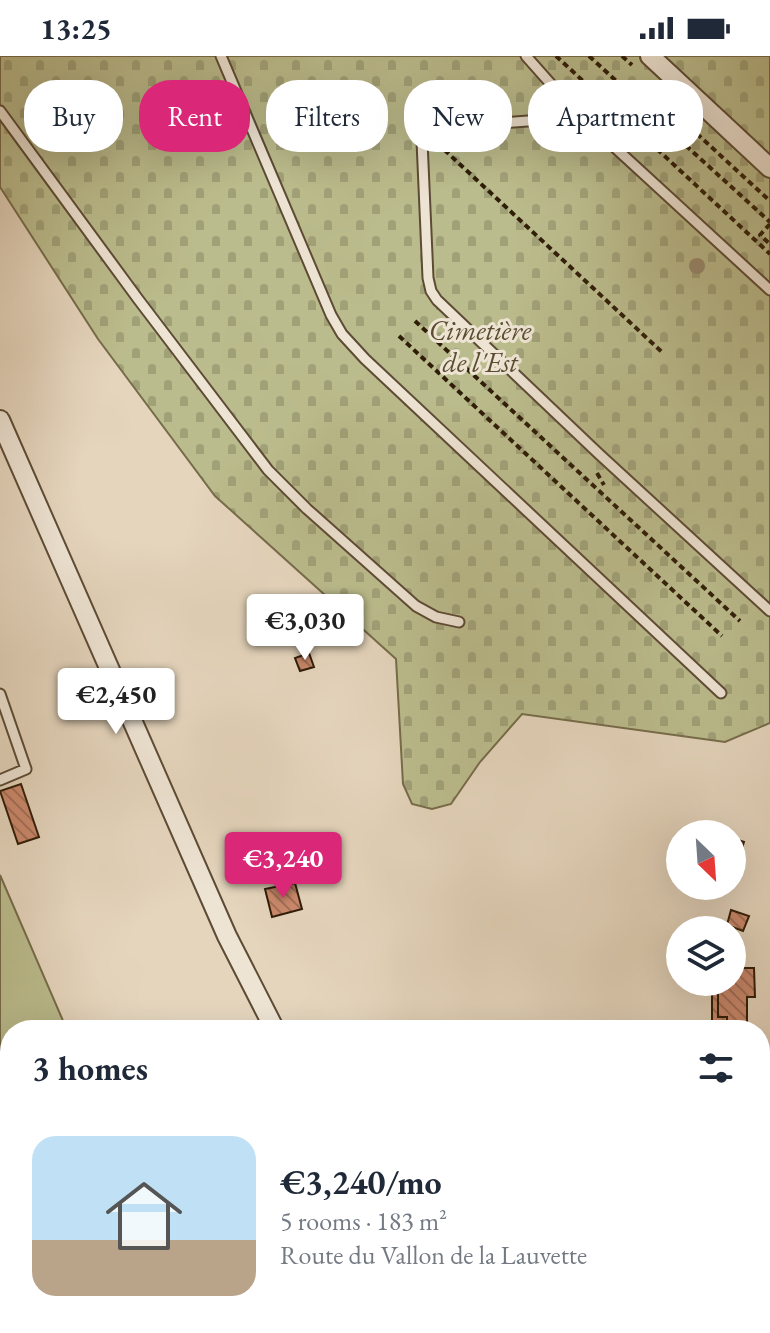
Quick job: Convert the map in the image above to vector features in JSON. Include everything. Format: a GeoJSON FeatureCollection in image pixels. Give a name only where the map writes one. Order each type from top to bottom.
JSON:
{"type":"FeatureCollection","features":[{"type":"Feature","properties":{"kind":"street"},"geometry":{"type":"LineString","coordinates":[[650,56],[770,168]]}},
{"type":"Feature","properties":{"kind":"street"},"geometry":{"type":"LineString","coordinates":[[0,420],[227,936],[270,1020]]}},
{"type":"Feature","properties":{"kind":"lane"},"geometry":{"type":"LineString","coordinates":[[221,56],[331,315],[342,334],[721,693]]}},
{"type":"Feature","properties":{"kind":"lane"},"geometry":{"type":"LineString","coordinates":[[526,56],[547,80]]}},
{"type":"Feature","properties":{"kind":"lane"},"geometry":{"type":"LineString","coordinates":[[0,111],[268,470],[416,606],[436,617],[459,622]]}},
{"type":"Feature","properties":{"kind":"lane"},"geometry":{"type":"LineString","coordinates":[[422,152],[428,278],[437,300],[770,611]]}},
{"type":"Feature","properties":{"kind":"lane"},"geometry":{"type":"LineString","coordinates":[[620,152],[770,290]]}},
{"type":"Feature","properties":{"kind":"lane"},"geometry":{"type":"LineString","coordinates":[[0,694],[26,769],[0,780]]}},
{"type":"Feature","properties":{"kind":"path"},"geometry":{"type":"LineString","coordinates":[[556,56],[582,80]]}},
{"type":"Feature","properties":{"kind":"path"},"geometry":{"type":"LineString","coordinates":[[589,56],[615,80]]}},
{"type":"Feature","properties":{"kind":"path"},"geometry":{"type":"LineString","coordinates":[[703,139],[770,201]]}},
{"type":"Feature","properties":{"kind":"path"},"geometry":{"type":"LineString","coordinates":[[447,152],[664,354]]}},
{"type":"Feature","properties":{"kind":"path"},"geometry":{"type":"LineString","coordinates":[[660,152],[770,254]]}},
{"type":"Feature","properties":{"kind":"path"},"geometry":{"type":"LineString","coordinates":[[693,152],[770,223],[760,235],[770,244]]}},
{"type":"Feature","properties":{"kind":"path"},"geometry":{"type":"LineString","coordinates":[[415,321],[740,621]]}},
{"type":"Feature","properties":{"kind":"path"},"geometry":{"type":"LineString","coordinates":[[399,336],[722,636]]}},
{"type":"Feature","properties":{"kind":"green space","name":"Cimetière de l'Est"},"geometry":{"type":"Polygon","coordinates":[[[0,56],[770,56],[770,723],[725,742],[522,714],[480,762],[451,804],[432,809],[412,804],[403,784],[396,659],[215,496],[98,339],[0,187],[0,56]]]}},
{"type":"Feature","properties":{"kind":"green space"},"geometry":{"type":"Polygon","coordinates":[[[0,875],[63,1020],[0,1020],[0,875]]]}},
{"type":"Feature","properties":{"kind":"building"},"geometry":{"type":"Polygon","coordinates":[[[309,653],[314,667],[300,671],[295,658],[309,653]]]}},
{"type":"Feature","properties":{"kind":"building"},"geometry":{"type":"Polygon","coordinates":[[[21,784],[39,837],[18,844],[0,791],[21,784]]]}},
{"type":"Feature","properties":{"kind":"building"},"geometry":{"type":"Polygon","coordinates":[[[295,883],[302,909],[272,917],[265,889],[295,883]]]}},
{"type":"Feature","properties":{"kind":"building"},"geometry":{"type":"Polygon","coordinates":[[[731,910],[749,916],[746,924],[746,916],[729,916],[731,910]]]}},
{"type":"Feature","properties":{"kind":"building"},"geometry":{"type":"Polygon","coordinates":[[[746,968],[754,968],[755,997],[747,997],[747,1020],[718,1017],[718,996],[746,996],[746,968]]]}},
{"type":"Feature","properties":{"kind":"building"},"geometry":{"type":"Polygon","coordinates":[[[712,996],[718,996],[718,1017],[727,1017],[727,1020],[712,1020],[712,996]]]}}]}
